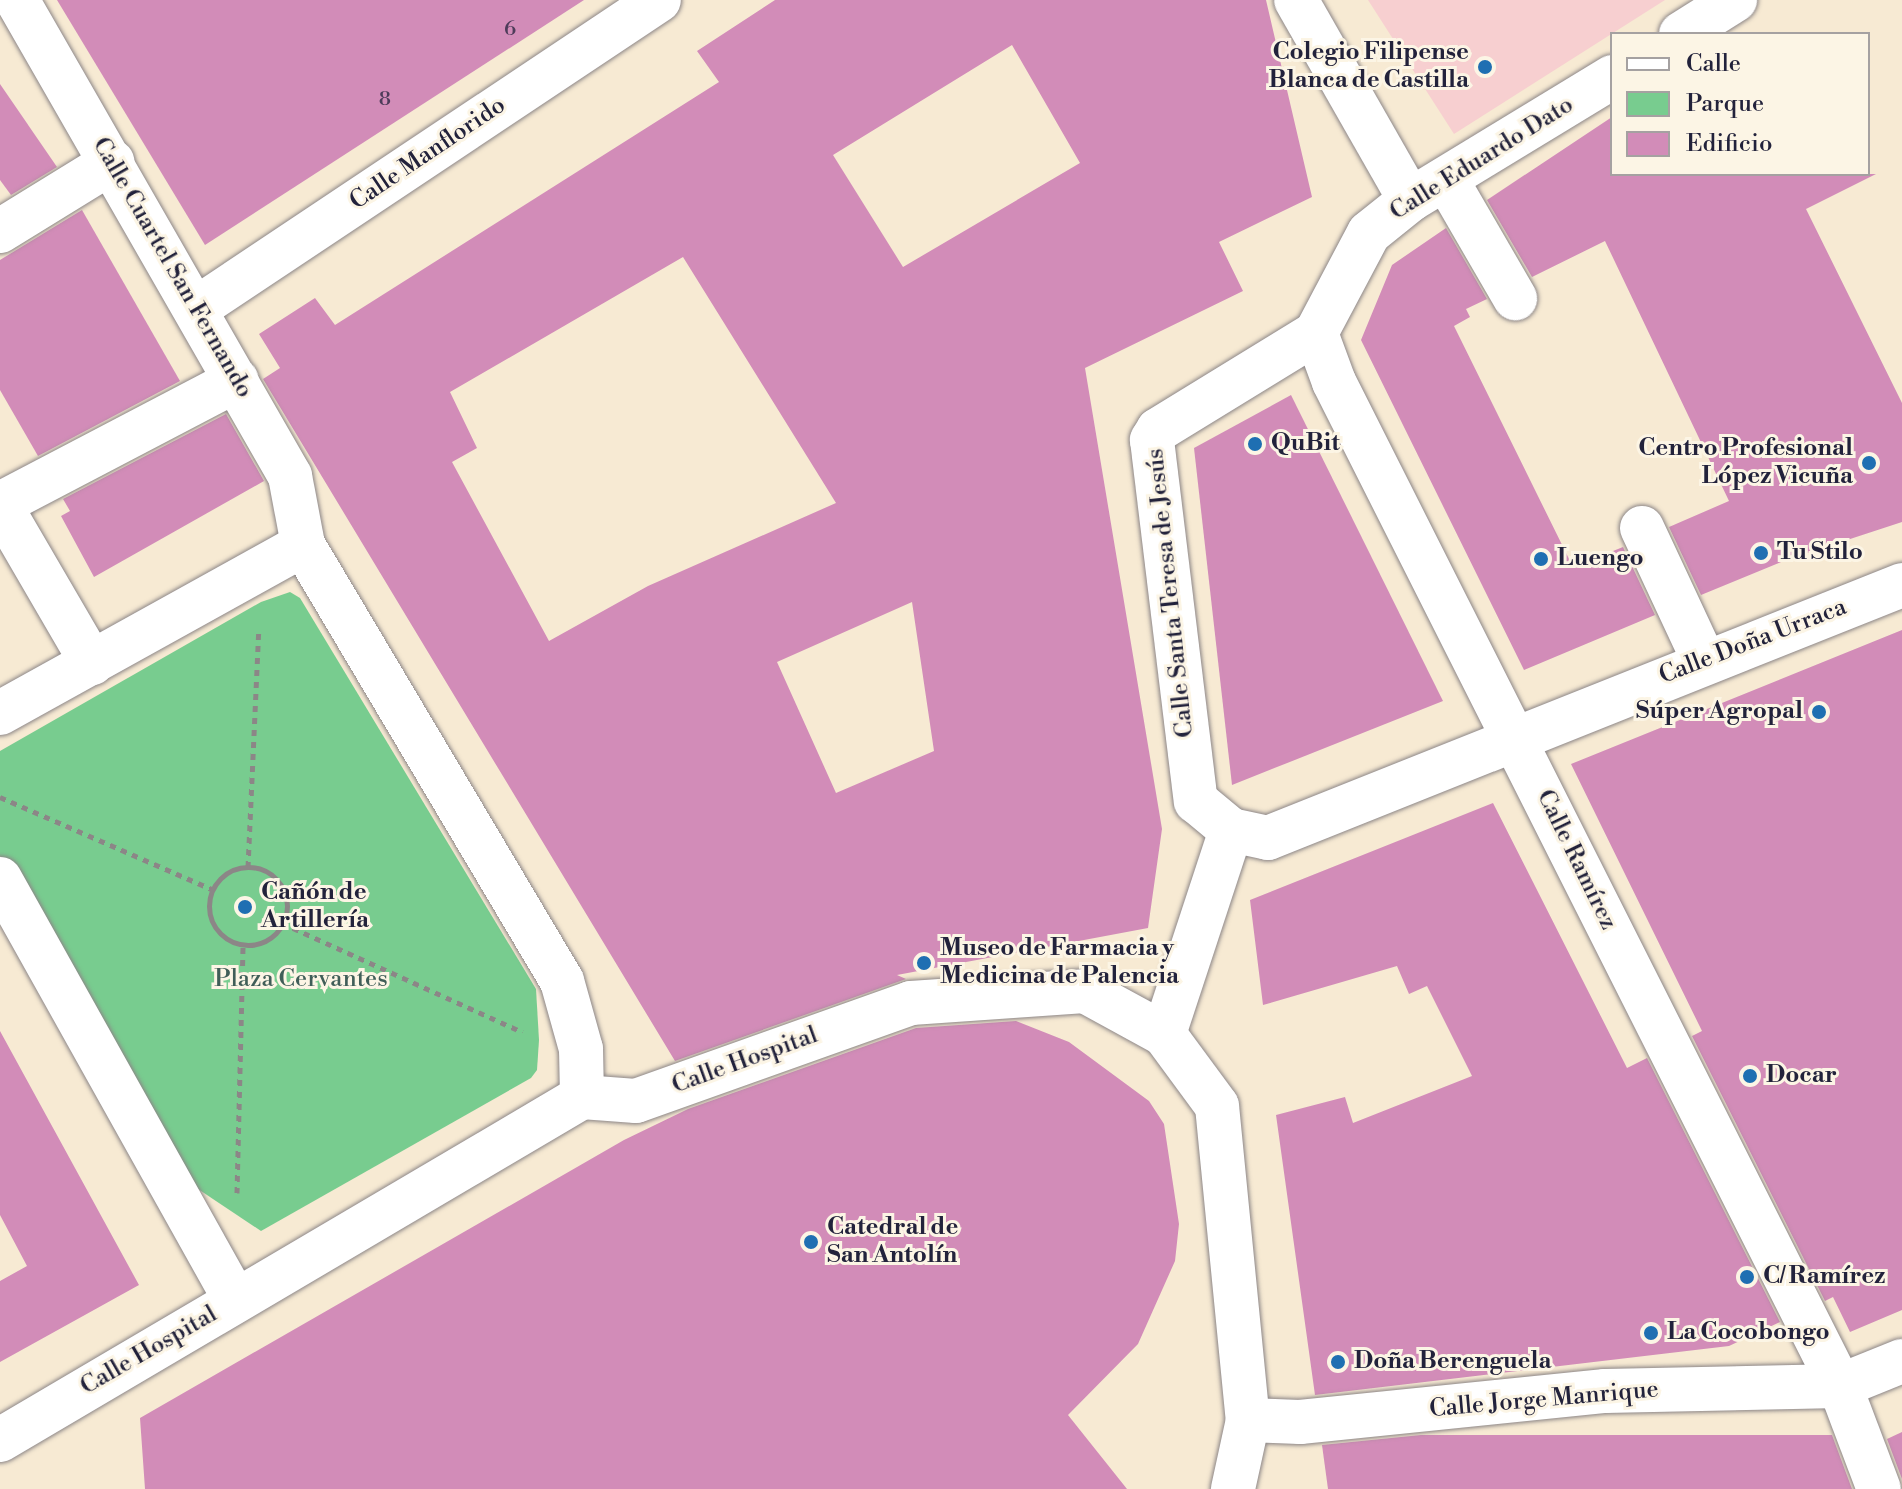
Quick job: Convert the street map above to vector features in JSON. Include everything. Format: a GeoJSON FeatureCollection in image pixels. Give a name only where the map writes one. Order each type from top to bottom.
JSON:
{"type":"FeatureCollection","features":[{"type":"Feature","properties":{"kind":"street","name":"Calle Cuartel San Fernando"},"geometry":{"type":"LineString","coordinates":[[17,0],[197,308],[290,476],[303,545]]}},
{"type":"Feature","properties":{"kind":"street","name":"Calle Manflorido"},"geometry":{"type":"LineString","coordinates":[[197,308],[659,0]]}},
{"type":"Feature","properties":{"kind":"street"},"geometry":{"type":"LineString","coordinates":[[1296,0],[1428,190],[1515,298]]}},
{"type":"Feature","properties":{"kind":"street"},"geometry":{"type":"LineString","coordinates":[[1684,32],[1735,0]]}},
{"type":"Feature","properties":{"kind":"street","name":"Calle Eduardo Dato"},"geometry":{"type":"LineString","coordinates":[[1316,333],[1369,233],[1428,190],[1610,78]]}},
{"type":"Feature","properties":{"kind":"street"},"geometry":{"type":"LineString","coordinates":[[0,231],[112,162]]}},
{"type":"Feature","properties":{"kind":"street","name":"Calle Ramírez"},"geometry":{"type":"LineString","coordinates":[[1316,333],[1334,382],[1516,737],[1840,1386],[1879,1489]]}},
{"type":"Feature","properties":{"kind":"street","name":"Calle Santa Teresa de Jesús"},"geometry":{"type":"LineString","coordinates":[[1316,333],[1171,421],[1152,440],[1196,801],[1231,830],[1268,838],[1516,737]]}},
{"type":"Feature","properties":{"kind":"street"},"geometry":{"type":"LineString","coordinates":[[92,663],[0,505],[237,380]]}},
{"type":"Feature","properties":{"kind":"street"},"geometry":{"type":"LineString","coordinates":[[1642,528],[1704,661]]}},
{"type":"Feature","properties":{"kind":"street"},"geometry":{"type":"LineString","coordinates":[[0,713],[303,545],[562,981],[581,1049],[582,1097]]}},
{"type":"Feature","properties":{"kind":"street","name":"Calle Doña Urraca"},"geometry":{"type":"LineString","coordinates":[[1516,737],[1902,585]]}},
{"type":"Feature","properties":{"kind":"street"},"geometry":{"type":"LineString","coordinates":[[1164,1034],[1231,830]]}},
{"type":"Feature","properties":{"kind":"street"},"geometry":{"type":"LineString","coordinates":[[0,879],[235,1300]]}},
{"type":"Feature","properties":{"kind":"street","name":"Calle Hospital"},"geometry":{"type":"LineString","coordinates":[[0,1440],[582,1097],[636,1101],[911,1003],[1085,991],[1164,1034],[1217,1106],[1248,1420],[1233,1489]]}},
{"type":"Feature","properties":{"kind":"street"},"geometry":{"type":"LineString","coordinates":[[1840,1386],[1902,1361]]}},
{"type":"Feature","properties":{"kind":"street","name":"Calle Jorge Manrique"},"geometry":{"type":"LineString","coordinates":[[1248,1420],[1300,1422],[1605,1391],[1840,1386]]}},
{"type":"Feature","properties":{"kind":"path"},"geometry":{"type":"LineString","coordinates":[[248,867],[262,569]]}},
{"type":"Feature","properties":{"kind":"path"},"geometry":{"type":"LineString","coordinates":[[0,797],[212,890]]}},
{"type":"Feature","properties":{"kind":"path"},"geometry":{"type":"LineString","coordinates":[[248,867],[277,880],[287,904],[282,923],[269,939],[243,945],[213,925],[208,901],[212,890],[228,872],[248,867]]}},
{"type":"Feature","properties":{"kind":"path"},"geometry":{"type":"LineString","coordinates":[[282,923],[539,1040],[581,1049]]}},
{"type":"Feature","properties":{"kind":"path"},"geometry":{"type":"LineString","coordinates":[[200,1237],[237,1215],[243,945]]}},
{"type":"Feature","properties":{"kind":"shaded area","name":"Colegio Filipense Blanca de Castilla"},"geometry":{"type":"Polygon","coordinates":[[[1368,0],[1665,0],[1610,32],[1610,35],[1454,134],[1368,0]]]}},
{"type":"Feature","properties":{"kind":"green space","name":"Plaza Cervantes"},"geometry":{"type":"Polygon","coordinates":[[[290,592],[300,598],[536,989],[539,1040],[537,1070],[531,1078],[261,1231],[195,1187],[0,856],[0,751],[261,602],[290,592]]]}},
{"type":"Feature","properties":{"kind":"building"},"geometry":{"type":"Polygon","coordinates":[[[57,0],[584,0],[205,245],[57,0]]]}},
{"type":"Feature","properties":{"kind":"building"},"geometry":{"type":"Polygon","coordinates":[[[775,0],[1266,0],[1312,197],[1219,242],[1243,291],[1085,368],[1162,829],[1148,928],[897,975],[906,979],[675,1061],[263,379],[280,368],[259,334],[315,298],[335,325],[719,82],[697,51],[775,0]],[[1012,45],[833,155],[903,267],[1080,163],[1012,45]],[[683,257],[450,392],[477,448],[452,462],[549,641],[648,586],[836,503],[683,257]],[[912,602],[777,662],[836,793],[934,751],[912,602]]]}},
{"type":"Feature","properties":{"kind":"building"},"geometry":{"type":"Polygon","coordinates":[[[0,84],[57,167],[11,195],[0,180],[0,84]]]}},
{"type":"Feature","properties":{"kind":"building"},"geometry":{"type":"Polygon","coordinates":[[[1610,118],[1610,176],[1876,174],[1806,209],[1902,403],[1902,522],[1786,560],[1701,595],[1669,527],[1729,501],[1605,241],[1532,277],[1487,200],[1610,118]]]}},
{"type":"Feature","properties":{"kind":"building"},"geometry":{"type":"Polygon","coordinates":[[[82,210],[180,381],[38,456],[0,390],[0,260],[82,210]]]}},
{"type":"Feature","properties":{"kind":"building"},"geometry":{"type":"Polygon","coordinates":[[[1446,228],[1487,299],[1466,309],[1470,317],[1454,326],[1573,567],[1623,547],[1655,615],[1524,670],[1361,340],[1392,265],[1446,228]]]}},
{"type":"Feature","properties":{"kind":"building"},"geometry":{"type":"Polygon","coordinates":[[[1291,395],[1443,701],[1232,785],[1194,448],[1291,395]]]}},
{"type":"Feature","properties":{"kind":"building"},"geometry":{"type":"Polygon","coordinates":[[[226,414],[264,481],[94,577],[61,516],[70,511],[63,499],[226,414]]]}},
{"type":"Feature","properties":{"kind":"building"},"geometry":{"type":"Polygon","coordinates":[[[1902,630],[1902,1310],[1850,1332],[1833,1297],[1825,1301],[1692,1036],[1702,1031],[1571,764],[1902,630]]]}},
{"type":"Feature","properties":{"kind":"building"},"geometry":{"type":"Polygon","coordinates":[[[1493,803],[1627,1068],[1647,1058],[1780,1322],[1729,1346],[1315,1395],[1276,1115],[1345,1097],[1353,1123],[1472,1076],[1427,986],[1409,994],[1397,966],[1263,1005],[1250,900],[1493,803]]]}},
{"type":"Feature","properties":{"kind":"building","name":"Catedral de San Antolín"},"geometry":{"type":"Polygon","coordinates":[[[1016,1021],[1069,1042],[1149,1101],[1164,1124],[1179,1224],[1175,1261],[1138,1344],[1068,1415],[1127,1489],[145,1489],[140,1418],[624,1140],[688,1109],[916,1028],[1016,1021]]]}},
{"type":"Feature","properties":{"kind":"building"},"geometry":{"type":"Polygon","coordinates":[[[0,1031],[139,1285],[0,1362],[0,1281],[27,1266],[0,1215],[0,1031]]]}},
{"type":"Feature","properties":{"kind":"building"},"geometry":{"type":"Polygon","coordinates":[[[1902,1432],[1902,1479],[1887,1439],[1902,1432]]]}},
{"type":"Feature","properties":{"kind":"building"},"geometry":{"type":"Polygon","coordinates":[[[1421,1435],[1832,1435],[1852,1489],[1328,1489],[1322,1445],[1421,1435]]]}},
{"type":"Feature","properties":{"kind":"place","name":"Colegio Filipense Blanca de Castilla"},"geometry":{"type":"Point","coordinates":[1485,67]}},
{"type":"Feature","properties":{"kind":"place","name":"QuBit"},"geometry":{"type":"Point","coordinates":[1255,444]}},
{"type":"Feature","properties":{"kind":"place","name":"Centro Profesional López Vicuña"},"geometry":{"type":"Point","coordinates":[1869,463]}},
{"type":"Feature","properties":{"kind":"place","name":"Tu Stilo"},"geometry":{"type":"Point","coordinates":[1761,553]}},
{"type":"Feature","properties":{"kind":"place","name":"Luengo"},"geometry":{"type":"Point","coordinates":[1541,559]}},
{"type":"Feature","properties":{"kind":"place","name":"Súper Agropal"},"geometry":{"type":"Point","coordinates":[1819,712]}},
{"type":"Feature","properties":{"kind":"place","name":"Cañón de Artillería"},"geometry":{"type":"Point","coordinates":[245,907]}},
{"type":"Feature","properties":{"kind":"place","name":"Museo de Farmacia y Medicina de Palencia"},"geometry":{"type":"Point","coordinates":[924,963]}},
{"type":"Feature","properties":{"kind":"place","name":"Docar"},"geometry":{"type":"Point","coordinates":[1750,1076]}},
{"type":"Feature","properties":{"kind":"place","name":"Catedral de San Antolín"},"geometry":{"type":"Point","coordinates":[811,1242]}},
{"type":"Feature","properties":{"kind":"place","name":"C/ Ramírez"},"geometry":{"type":"Point","coordinates":[1747,1277]}},
{"type":"Feature","properties":{"kind":"place","name":"La Cocobongo"},"geometry":{"type":"Point","coordinates":[1651,1333]}},
{"type":"Feature","properties":{"kind":"place","name":"Doña Berenguela"},"geometry":{"type":"Point","coordinates":[1338,1362]}}]}
